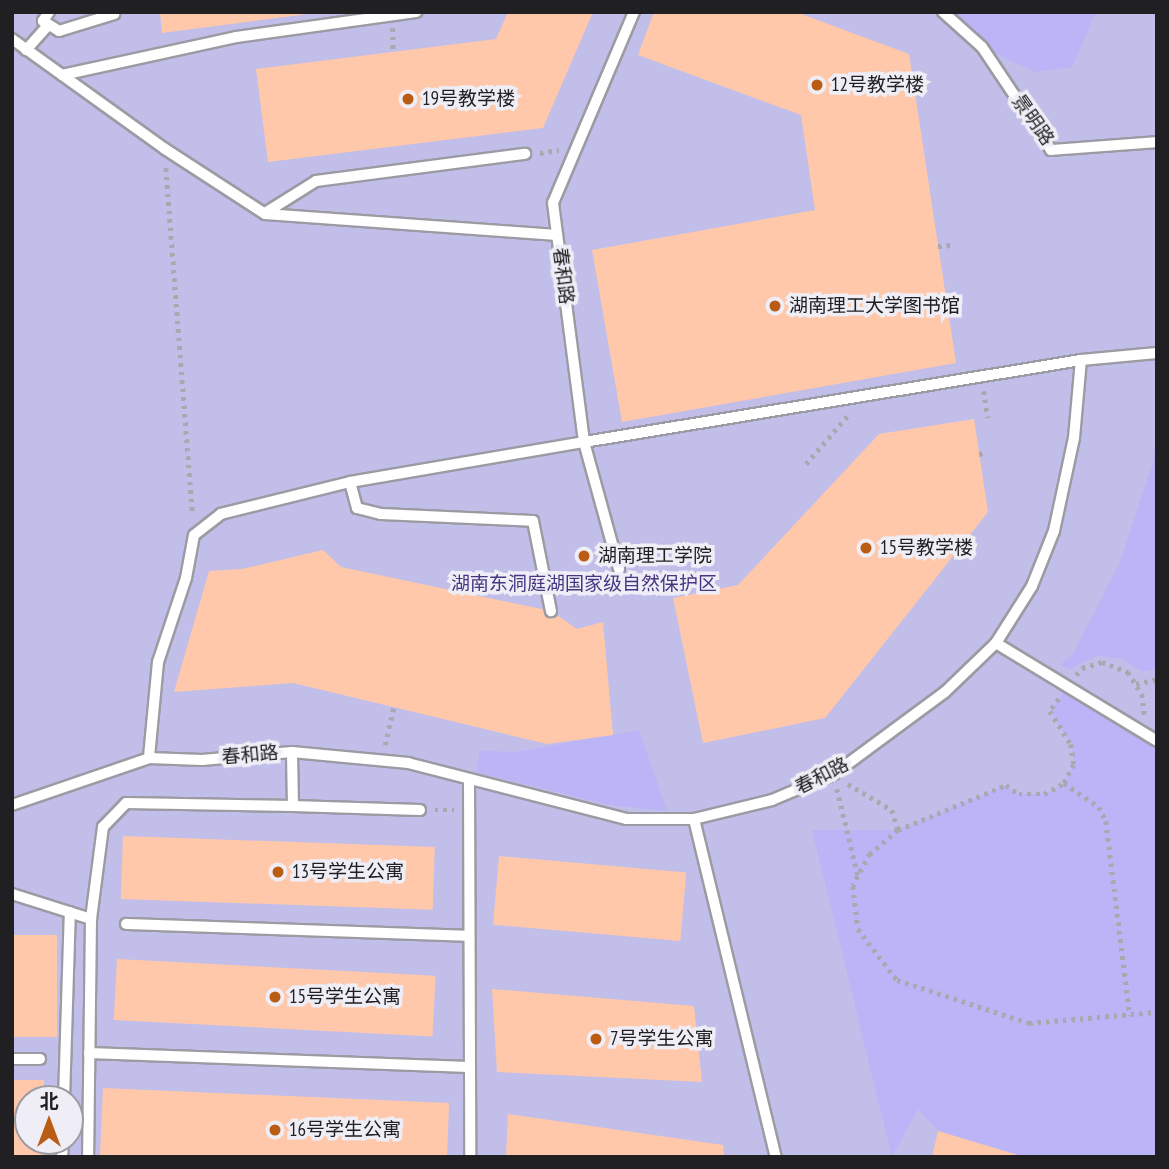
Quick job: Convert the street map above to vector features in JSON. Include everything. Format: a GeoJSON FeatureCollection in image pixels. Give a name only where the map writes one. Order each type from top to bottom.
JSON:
{"type":"FeatureCollection","features":[{"type":"Feature","properties":{"kind":"lane"},"geometry":{"type":"LineString","coordinates":[[47,27],[43,21],[49,12]]}},
{"type":"Feature","properties":{"kind":"lane"},"geometry":{"type":"LineString","coordinates":[[62,75],[236,37],[416,12]]}},
{"type":"Feature","properties":{"kind":"lane","name":"春和路"},"geometry":{"type":"LineString","coordinates":[[619,569],[584,443],[553,203],[634,12]]}},
{"type":"Feature","properties":{"kind":"lane","name":"景明路"},"geometry":{"type":"LineString","coordinates":[[943,12],[982,47],[1051,150],[1157,142]]}},
{"type":"Feature","properties":{"kind":"lane"},"geometry":{"type":"LineString","coordinates":[[47,27],[73,29],[114,14]]}},
{"type":"Feature","properties":{"kind":"lane"},"geometry":{"type":"LineString","coordinates":[[26,50],[47,27]]}},
{"type":"Feature","properties":{"kind":"lane"},"geometry":{"type":"LineString","coordinates":[[12,40],[165,149],[265,214],[557,235]]}},
{"type":"Feature","properties":{"kind":"lane"},"geometry":{"type":"LineString","coordinates":[[265,214],[316,181],[525,155]]}},
{"type":"Feature","properties":{"kind":"lane"},"geometry":{"type":"LineString","coordinates":[[12,805],[149,758],[158,662],[194,535],[221,513],[350,482],[866,394],[1081,360],[1157,354]]}},
{"type":"Feature","properties":{"kind":"lane","name":"春和路"},"geometry":{"type":"LineString","coordinates":[[149,758],[202,760],[292,752],[382,760],[625,819],[694,819],[772,800],[834,774],[945,692],[996,643],[1032,586],[1054,531],[1074,438],[1081,360]]}},
{"type":"Feature","properties":{"kind":"lane"},"geometry":{"type":"LineString","coordinates":[[350,482],[358,508],[382,514],[533,521],[551,611]]}},
{"type":"Feature","properties":{"kind":"lane"},"geometry":{"type":"LineString","coordinates":[[996,643],[1157,741]]}},
{"type":"Feature","properties":{"kind":"lane"},"geometry":{"type":"LineString","coordinates":[[292,752],[293,806]]}},
{"type":"Feature","properties":{"kind":"lane"},"geometry":{"type":"LineString","coordinates":[[469,780],[470,1157]]}},
{"type":"Feature","properties":{"kind":"lane"},"geometry":{"type":"LineString","coordinates":[[88,1157],[91,919],[103,827],[126,803],[420,810]]}},
{"type":"Feature","properties":{"kind":"lane"},"geometry":{"type":"LineString","coordinates":[[694,819],[776,1157]]}},
{"type":"Feature","properties":{"kind":"lane"},"geometry":{"type":"LineString","coordinates":[[12,894],[91,919]]}},
{"type":"Feature","properties":{"kind":"lane"},"geometry":{"type":"LineString","coordinates":[[64,1085],[70,912]]}},
{"type":"Feature","properties":{"kind":"lane"},"geometry":{"type":"LineString","coordinates":[[126,924],[468,936]]}},
{"type":"Feature","properties":{"kind":"lane"},"geometry":{"type":"LineString","coordinates":[[89,1053],[469,1067]]}},
{"type":"Feature","properties":{"kind":"lane"},"geometry":{"type":"LineString","coordinates":[[12,1059],[40,1059]]}},
{"type":"Feature","properties":{"kind":"path"},"geometry":{"type":"LineString","coordinates":[[525,155],[576,148]]}},
{"type":"Feature","properties":{"kind":"path"},"geometry":{"type":"LineString","coordinates":[[165,149],[194,535]]}},
{"type":"Feature","properties":{"kind":"path"},"geometry":{"type":"LineString","coordinates":[[938,247],[954,245]]}},
{"type":"Feature","properties":{"kind":"path"},"geometry":{"type":"LineString","coordinates":[[983,383],[988,418]]}},
{"type":"Feature","properties":{"kind":"path"},"geometry":{"type":"LineString","coordinates":[[806,464],[866,394]]}},
{"type":"Feature","properties":{"kind":"path"},"geometry":{"type":"LineString","coordinates":[[545,583],[609,581]]}},
{"type":"Feature","properties":{"kind":"path"},"geometry":{"type":"LineString","coordinates":[[1142,731],[1144,706],[1136,684],[1128,672],[1102,662],[1082,668],[1050,712],[1071,744],[1074,765],[1064,783],[1044,794],[1019,794],[1006,785],[898,830],[870,854],[853,886],[858,929],[897,980],[1029,1023],[1157,1012]]}},
{"type":"Feature","properties":{"kind":"path"},"geometry":{"type":"LineString","coordinates":[[1136,684],[1157,679]]}},
{"type":"Feature","properties":{"kind":"path"},"geometry":{"type":"LineString","coordinates":[[382,760],[394,707]]}},
{"type":"Feature","properties":{"kind":"path"},"geometry":{"type":"LineString","coordinates":[[834,774],[892,810],[898,830]]}},
{"type":"Feature","properties":{"kind":"path"},"geometry":{"type":"LineString","coordinates":[[834,774],[858,875]]}},
{"type":"Feature","properties":{"kind":"path"},"geometry":{"type":"LineString","coordinates":[[1064,783],[1099,807],[1106,821],[1130,1016]]}},
{"type":"Feature","properties":{"kind":"path"},"geometry":{"type":"LineString","coordinates":[[420,810],[467,811]]}},
{"type":"Feature","properties":{"kind":"green space","name":"湖南东洞庭湖国家级自然保护区"},"geometry":{"type":"Polygon","coordinates":[[[12,12],[1157,12],[1157,1157],[12,1157],[12,12]]]}},
{"type":"Feature","properties":{"kind":"shaded area"},"geometry":{"type":"Polygon","coordinates":[[[943,12],[1096,12],[1072,67],[1035,72],[982,47],[943,12]]]}},
{"type":"Feature","properties":{"kind":"shaded area"},"geometry":{"type":"Polygon","coordinates":[[[1157,428],[1157,669],[1143,672],[1120,658],[1096,656],[1070,669],[1060,665],[1073,654],[1120,562],[1153,462],[1157,428]]]}},
{"type":"Feature","properties":{"kind":"shaded area"},"geometry":{"type":"Polygon","coordinates":[[[1067,686],[1157,741],[1157,1157],[1023,1157],[938,1131],[918,1109],[892,1157],[812,830],[898,830],[1006,785],[1019,794],[1045,794],[1064,783],[1074,765],[1071,744],[1050,711],[1067,686]]]}},
{"type":"Feature","properties":{"kind":"shaded area"},"geometry":{"type":"Polygon","coordinates":[[[639,730],[667,811],[609,805],[476,772],[480,751],[516,752],[639,730]]]}},
{"type":"Feature","properties":{"kind":"building"},"geometry":{"type":"Polygon","coordinates":[[[160,12],[308,12],[308,14],[162,33],[160,12]]]}},
{"type":"Feature","properties":{"kind":"building","name":"19号教学楼"},"geometry":{"type":"Polygon","coordinates":[[[508,12],[593,12],[543,128],[268,162],[256,69],[496,39],[508,12]]]}},
{"type":"Feature","properties":{"kind":"building","name":"湖南理工大学图书馆"},"geometry":{"type":"Polygon","coordinates":[[[654,12],[796,12],[909,54],[956,363],[622,422],[592,250],[815,210],[801,115],[638,55],[654,12]]]}},
{"type":"Feature","properties":{"kind":"building","name":"15号教学楼"},"geometry":{"type":"Polygon","coordinates":[[[974,419],[988,512],[825,718],[703,743],[673,598],[738,585],[879,434],[974,419]]]}},
{"type":"Feature","properties":{"kind":"building"},"geometry":{"type":"Polygon","coordinates":[[[323,550],[341,567],[551,611],[577,629],[603,622],[613,735],[547,744],[293,683],[174,692],[209,571],[242,569],[323,550]]]}},
{"type":"Feature","properties":{"kind":"building","name":"13号学生公寓"},"geometry":{"type":"Polygon","coordinates":[[[123,836],[435,847],[433,910],[121,899],[123,836]]]}},
{"type":"Feature","properties":{"kind":"building"},"geometry":{"type":"Polygon","coordinates":[[[499,856],[686,872],[680,941],[493,925],[499,856]]]}},
{"type":"Feature","properties":{"kind":"building"},"geometry":{"type":"Polygon","coordinates":[[[12,935],[57,935],[57,1037],[12,1037],[12,935]]]}},
{"type":"Feature","properties":{"kind":"building","name":"15号学生公寓"},"geometry":{"type":"Polygon","coordinates":[[[117,959],[436,976],[432,1037],[114,1020],[117,959]]]}},
{"type":"Feature","properties":{"kind":"building","name":"7号学生公寓"},"geometry":{"type":"Polygon","coordinates":[[[492,989],[694,1006],[702,1082],[497,1072],[492,989]]]}},
{"type":"Feature","properties":{"kind":"building"},"geometry":{"type":"Polygon","coordinates":[[[12,1080],[44,1080],[44,1085],[14,1085],[14,1155],[43,1157],[12,1157],[12,1080]]]}},
{"type":"Feature","properties":{"kind":"building","name":"16号学生公寓"},"geometry":{"type":"Polygon","coordinates":[[[103,1088],[449,1103],[447,1157],[100,1157],[103,1088]]]}},
{"type":"Feature","properties":{"kind":"building"},"geometry":{"type":"Polygon","coordinates":[[[508,1114],[723,1145],[724,1157],[506,1157],[508,1114]]]}},
{"type":"Feature","properties":{"kind":"building"},"geometry":{"type":"Polygon","coordinates":[[[938,1131],[1021,1156],[1021,1157],[932,1157],[938,1131]]]}},
{"type":"Feature","properties":{"kind":"place","name":"12号教学楼"},"geometry":{"type":"Point","coordinates":[817,85]}},
{"type":"Feature","properties":{"kind":"place","name":"19号教学楼"},"geometry":{"type":"Point","coordinates":[408,99]}},
{"type":"Feature","properties":{"kind":"place","name":"湖南理工大学图书馆"},"geometry":{"type":"Point","coordinates":[775,306]}},
{"type":"Feature","properties":{"kind":"place","name":"15号教学楼"},"geometry":{"type":"Point","coordinates":[866,548]}},
{"type":"Feature","properties":{"kind":"place","name":"湖南理工学院"},"geometry":{"type":"Point","coordinates":[584,556]}},
{"type":"Feature","properties":{"kind":"place","name":"13号学生公寓"},"geometry":{"type":"Point","coordinates":[278,872]}},
{"type":"Feature","properties":{"kind":"place","name":"15号学生公寓"},"geometry":{"type":"Point","coordinates":[275,997]}},
{"type":"Feature","properties":{"kind":"place","name":"7号学生公寓"},"geometry":{"type":"Point","coordinates":[596,1039]}},
{"type":"Feature","properties":{"kind":"place","name":"16号学生公寓"},"geometry":{"type":"Point","coordinates":[275,1130]}}]}
